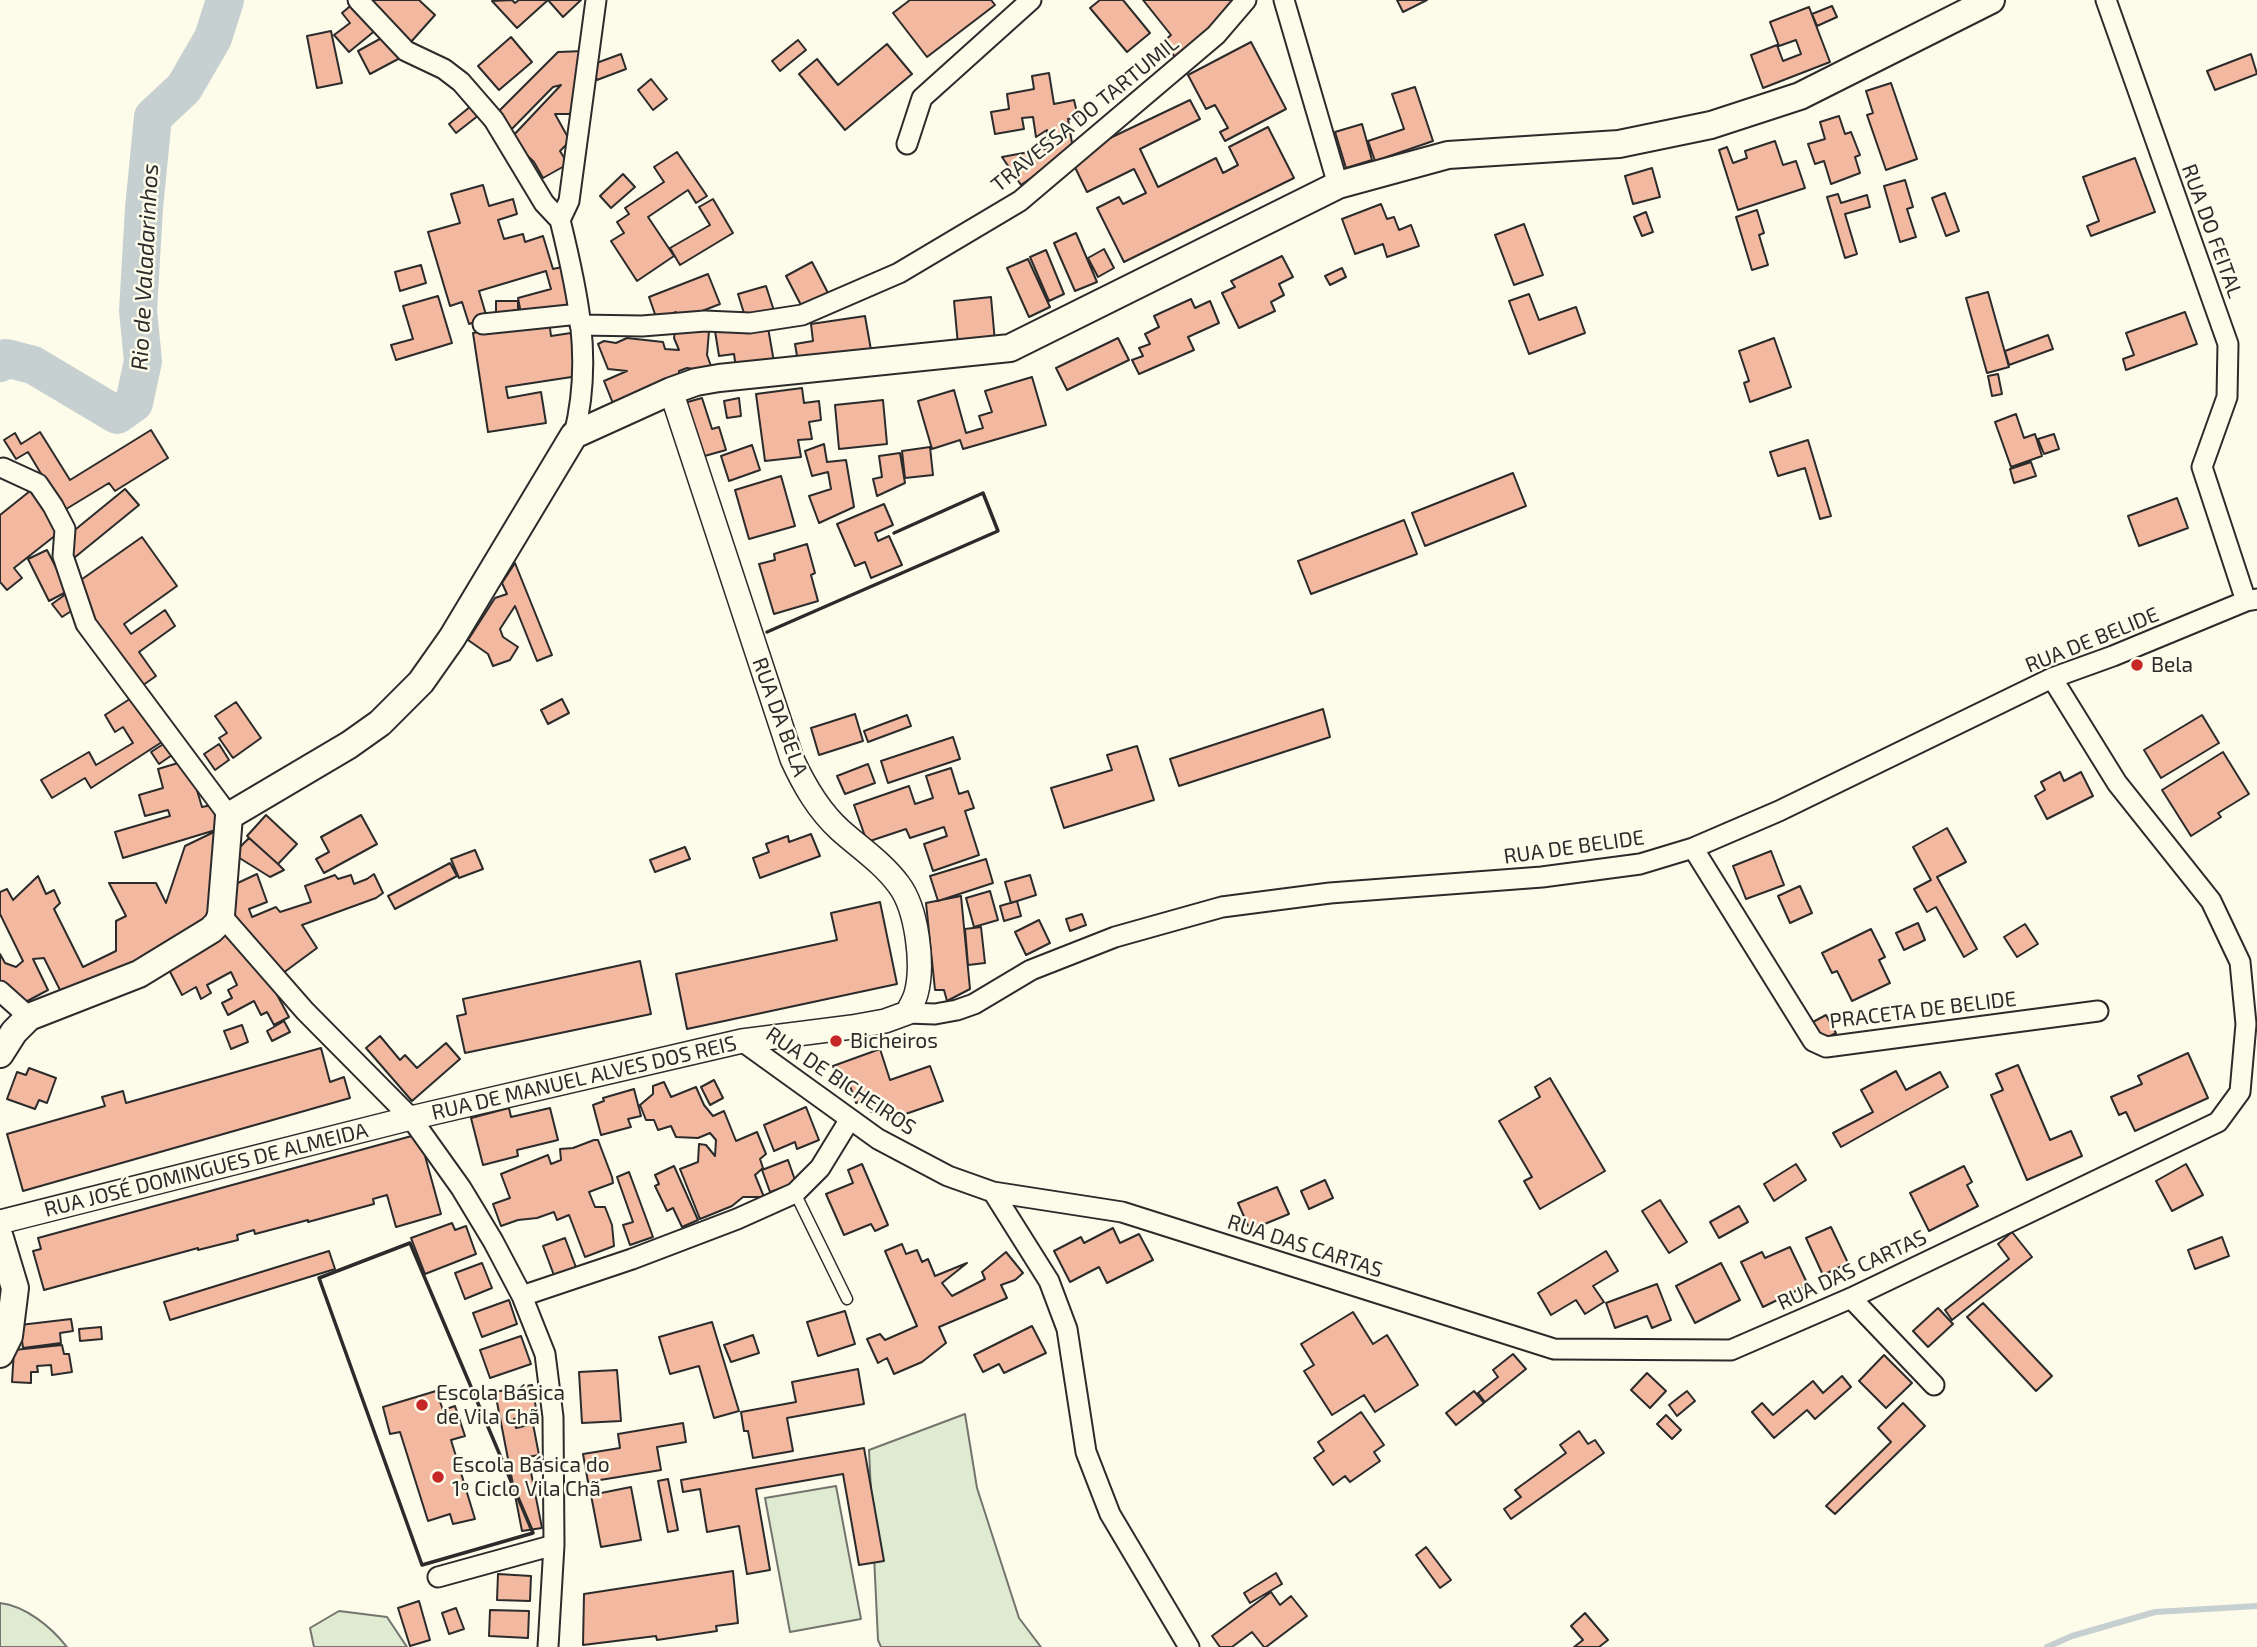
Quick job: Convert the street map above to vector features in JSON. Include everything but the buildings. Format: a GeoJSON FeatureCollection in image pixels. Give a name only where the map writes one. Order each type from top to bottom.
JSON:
{"type":"FeatureCollection","features":[{"type":"Feature","properties":{"kind":"main road"},"geometry":{"type":"LineString","coordinates":[[0,1054],[14,1032],[29,1017],[139,974],[218,923],[221,915],[229,816],[349,745],[380,723],[421,682],[453,638],[574,435],[696,382],[1010,348],[1338,185],[1448,155],[1619,144],[1711,125],[1800,96],[1991,0]]}},
{"type":"Feature","properties":{"kind":"main road"},"geometry":{"type":"LineString","coordinates":[[0,1238],[15,1288],[9,1336],[0,1354]]}},
{"type":"Feature","properties":{"kind":"street"},"geometry":{"type":"LineString","coordinates":[[358,0],[406,51],[444,69],[461,82],[494,120],[544,203],[560,220],[577,287],[584,374],[582,405],[574,435]]}},
{"type":"Feature","properties":{"kind":"street"},"geometry":{"type":"LineString","coordinates":[[560,220],[569,201],[596,0]]}},
{"type":"Feature","properties":{"kind":"street"},"geometry":{"type":"LineString","coordinates":[[908,145],[922,99],[1031,0]]}},
{"type":"Feature","properties":{"kind":"street","name":"TRAVESSA DO TARTUMIL"},"geometry":{"type":"LineString","coordinates":[[483,324],[580,319],[642,326],[705,321],[750,323],[802,315],[899,273],[1020,201],[1216,35],[1246,0]]}},
{"type":"Feature","properties":{"kind":"street"},"geometry":{"type":"LineString","coordinates":[[1284,0],[1338,185]]}},
{"type":"Feature","properties":{"kind":"street","name":"RUA DO FEITAL"},"geometry":{"type":"LineString","coordinates":[[2106,0],[2228,344],[2227,397],[2203,467],[2251,600]]}},
{"type":"Feature","properties":{"kind":"street","name":"RUA DA BELA"},"geometry":{"type":"LineString","coordinates":[[671,391],[792,759],[816,803],[839,829],[877,861],[900,886],[912,913],[919,974],[915,995],[907,1013]]}},
{"type":"Feature","properties":{"kind":"street"},"geometry":{"type":"LineString","coordinates":[[3,468],[38,484],[53,506],[65,529],[63,556],[86,624],[229,816]]}},
{"type":"Feature","properties":{"kind":"street","name":"RUA DE BELIDE"},"geometry":{"type":"LineString","coordinates":[[907,1013],[935,1014],[957,1010],[974,1004],[1031,970],[1055,960],[1115,937],[1222,907],[1330,893],[1542,877],[1640,864],[1693,848],[1779,811],[2052,678],[2251,600]]}},
{"type":"Feature","properties":{"kind":"street","name":"RUA DAS CARTAS"},"geometry":{"type":"LineString","coordinates":[[992,1192],[1122,1212],[1554,1349],[1731,1349],[1851,1298],[2218,1122],[2240,1091],[2246,1024],[2240,962],[2211,901],[2117,783],[2052,678]]}},
{"type":"Feature","properties":{"kind":"street","name":"PRACETA DE BELIDE"},"geometry":{"type":"LineString","coordinates":[[1693,848],[1813,1041],[1826,1047],[2098,1011]]}},
{"type":"Feature","properties":{"kind":"street","name":"RUA DE MANUEL ALVES DOS REIS"},"geometry":{"type":"LineString","coordinates":[[221,915],[306,1011],[411,1118],[742,1041],[852,1027],[885,1021],[907,1013]]}},
{"type":"Feature","properties":{"kind":"street"},"geometry":{"type":"LineString","coordinates":[[0,991],[29,1017]]}},
{"type":"Feature","properties":{"kind":"street","name":"RUA DE BICHEIROS"},"geometry":{"type":"LineString","coordinates":[[742,1041],[878,1139],[948,1176],[992,1192]]}},
{"type":"Feature","properties":{"kind":"street"},"geometry":{"type":"LineString","coordinates":[[411,1118],[461,1188],[493,1241],[522,1296],[545,1354],[553,1417],[554,1545],[548,1647]]}},
{"type":"Feature","properties":{"kind":"street","name":"RUA JOSÉ DOMINGUES DE ALMEIDA"},"geometry":{"type":"LineString","coordinates":[[0,1222],[411,1118]]}},
{"type":"Feature","properties":{"kind":"street"},"geometry":{"type":"LineString","coordinates":[[522,1296],[632,1259],[737,1219],[794,1193],[820,1168],[850,1119]]}},
{"type":"Feature","properties":{"kind":"street"},"geometry":{"type":"LineString","coordinates":[[992,1192],[1049,1281],[1066,1329],[1086,1452],[1110,1514],[1189,1647]]}},
{"type":"Feature","properties":{"kind":"street"},"geometry":{"type":"LineString","coordinates":[[1851,1298],[1934,1385]]}},
{"type":"Feature","properties":{"kind":"street"},"geometry":{"type":"LineString","coordinates":[[438,1577],[554,1545]]}},
{"type":"Feature","properties":{"kind":"lane"},"geometry":{"type":"LineString","coordinates":[[794,1193],[847,1299]]}},
{"type":"Feature","properties":{"kind":"green space"},"geometry":{"type":"Polygon","coordinates":[[[965,1414],[977,1488],[1019,1618],[1041,1647],[881,1647],[878,1640],[869,1450],[965,1414]]]}},
{"type":"Feature","properties":{"kind":"green space"},"geometry":{"type":"Polygon","coordinates":[[[836,1486],[861,1619],[790,1632],[765,1498],[836,1486]]]}},
{"type":"Feature","properties":{"kind":"green space"},"geometry":{"type":"Polygon","coordinates":[[[0,1603],[28,1613],[53,1632],[67,1647],[0,1647],[0,1603]]]}},
{"type":"Feature","properties":{"kind":"green space"},"geometry":{"type":"Polygon","coordinates":[[[339,1611],[387,1617],[407,1647],[314,1647],[310,1628],[339,1611]]]}},
{"type":"Feature","properties":{"kind":"waterway","name":"Rio de Valadarinhos"},"geometry":{"type":"LineString","coordinates":[[0,363],[6,358],[33,365],[117,415],[134,403],[143,361],[138,311],[153,117],[184,88],[213,38],[225,0]]}},
{"type":"Feature","properties":{"kind":"waterway"},"geometry":{"type":"LineString","coordinates":[[2047,1647],[2072,1636],[2155,1612],[2257,1606]]}},
{"type":"Feature","properties":{"kind":"wall"},"geometry":{"type":"LineString","coordinates":[[767,632],[998,531],[983,493],[894,533]]}},
{"type":"Feature","properties":{"kind":"wall"},"geometry":{"type":"LineString","coordinates":[[410,1243],[533,1533],[422,1565],[319,1278],[410,1243]]}},
{"type":"Feature","properties":{"kind":"place","name":"Bela"},"geometry":{"type":"Point","coordinates":[2137,665]}},
{"type":"Feature","properties":{"kind":"place","name":"Bicheiros"},"geometry":{"type":"Point","coordinates":[836,1041]}},
{"type":"Feature","properties":{"kind":"place","name":"Escola Básica de Vila Chã"},"geometry":{"type":"Point","coordinates":[422,1405]}},
{"type":"Feature","properties":{"kind":"place","name":"Escola Básica do 1º Ciclo Vila Chã"},"geometry":{"type":"Point","coordinates":[438,1477]}}]}
